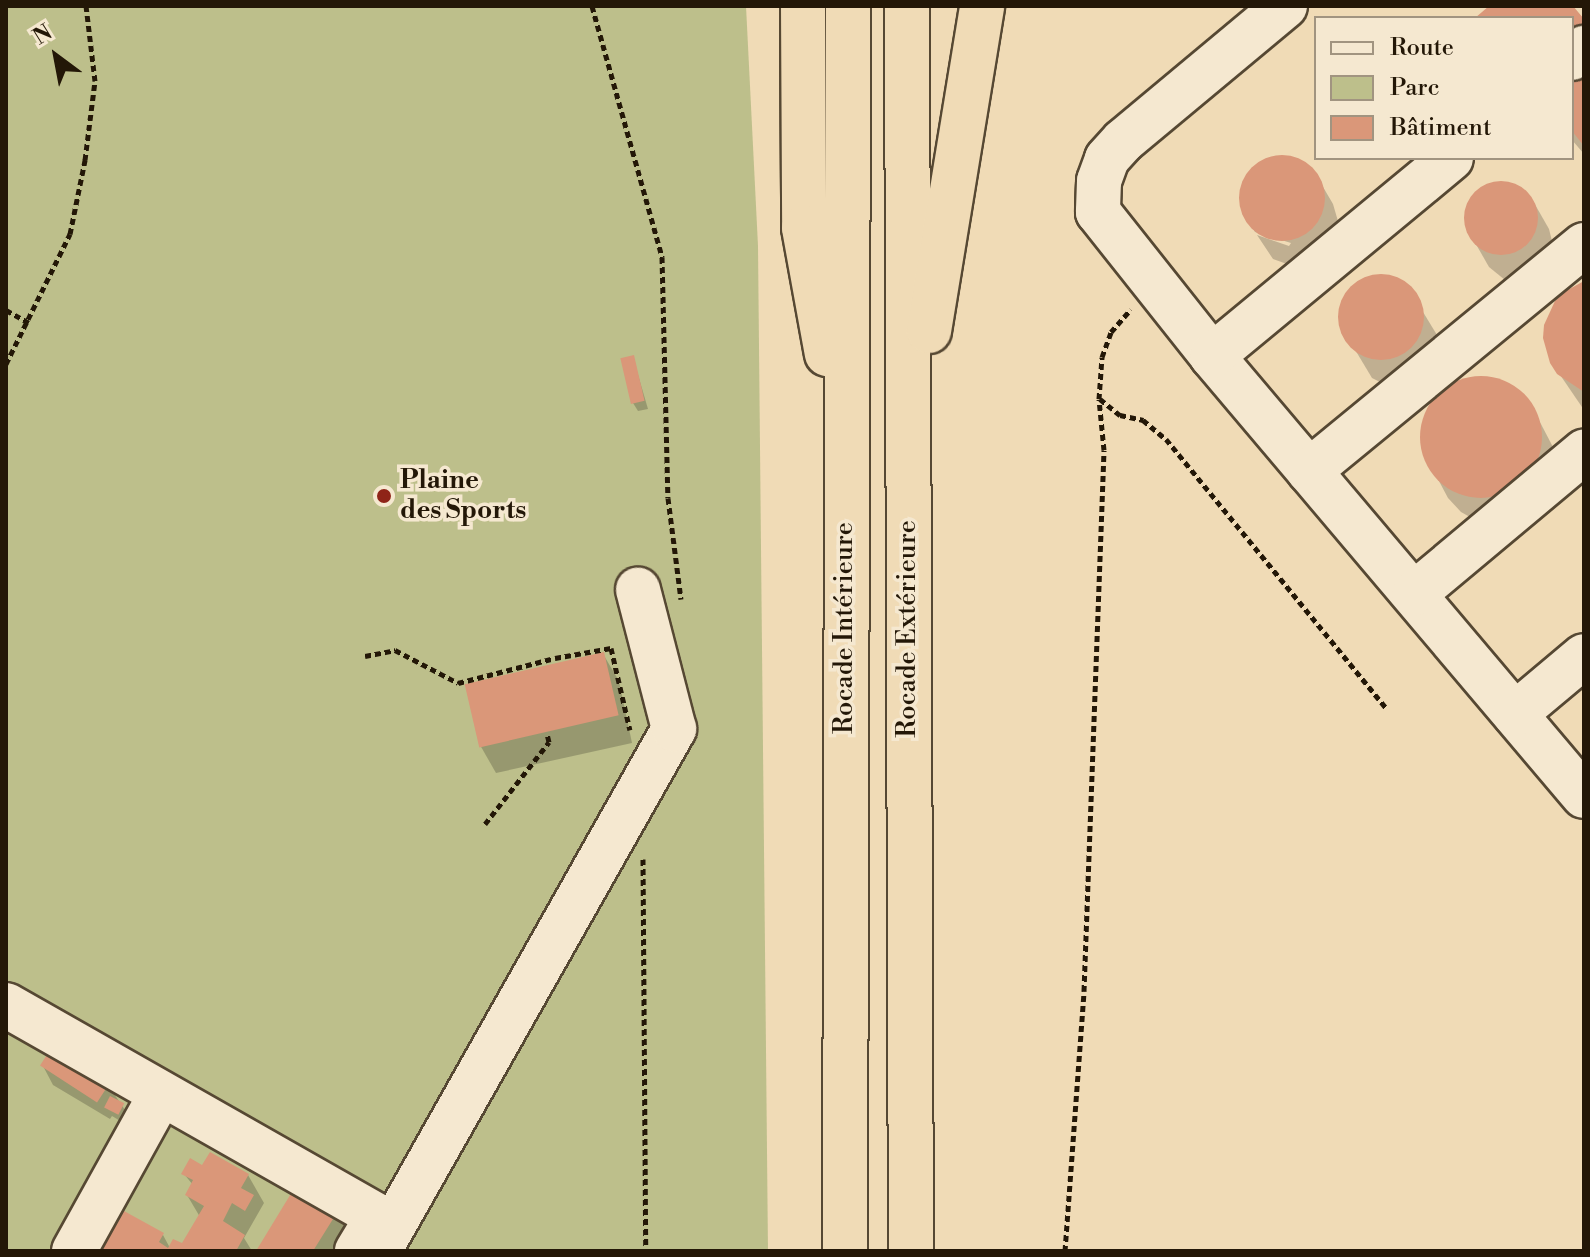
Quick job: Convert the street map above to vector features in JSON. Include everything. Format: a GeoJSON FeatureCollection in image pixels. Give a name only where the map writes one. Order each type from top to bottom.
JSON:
{"type":"FeatureCollection","features":[{"type":"Feature","properties":{"kind":"highway"},"geometry":{"type":"LineString","coordinates":[[803,6],[804,228],[846,458]]}},
{"type":"Feature","properties":{"kind":"highway","name":"Rocade Intérieure"},"geometry":{"type":"LineString","coordinates":[[845,1251],[848,6]]}},
{"type":"Feature","properties":{"kind":"highway","name":"Rocade Extérieure"},"geometry":{"type":"LineString","coordinates":[[907,6],[911,1251]]}},
{"type":"Feature","properties":{"kind":"highway"},"geometry":{"type":"LineString","coordinates":[[907,467],[982,6]]}},
{"type":"Feature","properties":{"kind":"lane"},"geometry":{"type":"LineString","coordinates":[[1285,6],[1123,141],[1107,159],[1099,181],[1098,212],[1212,356],[1584,796]]}},
{"type":"Feature","properties":{"kind":"lane"},"geometry":{"type":"LineString","coordinates":[[1212,356],[1449,160]]}},
{"type":"Feature","properties":{"kind":"lane"},"geometry":{"type":"LineString","coordinates":[[1309,471],[1584,245]]}},
{"type":"Feature","properties":{"kind":"lane"},"geometry":{"type":"LineString","coordinates":[[1414,594],[1584,452]]}},
{"type":"Feature","properties":{"kind":"lane"},"geometry":{"type":"LineString","coordinates":[[379,1251],[674,729],[638,590]]}},
{"type":"Feature","properties":{"kind":"lane"},"geometry":{"type":"LineString","coordinates":[[1515,714],[1584,656]]}},
{"type":"Feature","properties":{"kind":"lane"},"geometry":{"type":"LineString","coordinates":[[6,1005],[378,1216],[357,1251]]}},
{"type":"Feature","properties":{"kind":"lane"},"geometry":{"type":"LineString","coordinates":[[74,1251],[161,1094]]}},
{"type":"Feature","properties":{"kind":"path"},"geometry":{"type":"LineString","coordinates":[[6,364],[29,323],[70,234],[85,160],[95,81],[86,6]]}},
{"type":"Feature","properties":{"kind":"path"},"geometry":{"type":"LineString","coordinates":[[592,6],[662,257],[668,498],[683,611],[653,648]]}},
{"type":"Feature","properties":{"kind":"path"},"geometry":{"type":"LineString","coordinates":[[1065,1251],[1084,991],[1104,450],[1099,399],[1102,357],[1111,332],[1128,312],[1158,289]]}},
{"type":"Feature","properties":{"kind":"path"},"geometry":{"type":"LineString","coordinates":[[6,310],[29,323]]}},
{"type":"Feature","properties":{"kind":"path"},"geometry":{"type":"LineString","coordinates":[[1099,399],[1120,415],[1143,420],[1166,439],[1386,708]]}},
{"type":"Feature","properties":{"kind":"path"},"geometry":{"type":"LineString","coordinates":[[365,656],[395,650],[458,683],[555,658],[611,648],[643,786]]}},
{"type":"Feature","properties":{"kind":"path"},"geometry":{"type":"LineString","coordinates":[[485,824],[549,742],[547,733]]}},
{"type":"Feature","properties":{"kind":"path"},"geometry":{"type":"LineString","coordinates":[[643,848],[646,1251]]}},
{"type":"Feature","properties":{"kind":"green space","name":"Plaine des Sports"},"geometry":{"type":"Polygon","coordinates":[[[6,6],[746,6],[758,246],[768,1251],[6,1251],[6,6]]]}},
{"type":"Feature","properties":{"kind":"building"},"geometry":{"type":"Polygon","coordinates":[[[1489,6],[1573,6],[1584,19],[1584,146],[1574,134],[1574,16],[1477,16],[1489,6]]]}},
{"type":"Feature","properties":{"kind":"building"},"geometry":{"type":"Polygon","coordinates":[[[1282,155],[1298,159],[1312,168],[1321,182],[1325,198],[1321,214],[1312,228],[1298,237],[1282,241],[1266,237],[1252,228],[1243,214],[1239,198],[1243,182],[1252,168],[1266,159],[1282,155]]]}},
{"type":"Feature","properties":{"kind":"building"},"geometry":{"type":"Polygon","coordinates":[[[1494,181],[1508,181],[1522,187],[1532,197],[1538,218],[1536,232],[1522,249],[1508,255],[1494,255],[1480,249],[1470,239],[1464,225],[1464,211],[1470,197],[1480,187],[1494,181]]]}},
{"type":"Feature","properties":{"kind":"building"},"geometry":{"type":"Polygon","coordinates":[[[1381,274],[1405,281],[1417,293],[1424,317],[1417,341],[1405,353],[1381,360],[1357,353],[1345,341],[1338,317],[1345,293],[1357,281],[1381,274]]]}},
{"type":"Feature","properties":{"kind":"building"},"geometry":{"type":"Polygon","coordinates":[[[1584,281],[1584,392],[1557,374],[1550,363],[1543,338],[1544,325],[1555,301],[1584,281]]]}},
{"type":"Feature","properties":{"kind":"building"},"geometry":{"type":"Polygon","coordinates":[[[634,355],[645,401],[631,404],[620,358],[634,355]]]}},
{"type":"Feature","properties":{"kind":"building"},"geometry":{"type":"Polygon","coordinates":[[[1481,376],[1504,381],[1524,394],[1537,414],[1542,437],[1537,460],[1524,480],[1504,493],[1481,498],[1458,493],[1438,480],[1425,460],[1420,437],[1425,414],[1438,394],[1458,381],[1481,376]]]}},
{"type":"Feature","properties":{"kind":"building"},"geometry":{"type":"Polygon","coordinates":[[[604,652],[619,715],[479,748],[465,684],[604,652]]]}},
{"type":"Feature","properties":{"kind":"building"},"geometry":{"type":"Polygon","coordinates":[[[52,1047],[109,1084],[97,1102],[40,1065],[52,1047]]]}},
{"type":"Feature","properties":{"kind":"building"},"geometry":{"type":"Polygon","coordinates":[[[110,1096],[124,1103],[118,1115],[104,1108],[110,1096]]]}},
{"type":"Feature","properties":{"kind":"building"},"geometry":{"type":"Polygon","coordinates":[[[210,1152],[249,1174],[241,1188],[254,1195],[245,1211],[232,1203],[223,1221],[245,1235],[236,1251],[101,1251],[124,1211],[164,1233],[159,1242],[168,1248],[173,1239],[182,1243],[204,1206],[185,1195],[193,1180],[181,1174],[190,1158],[202,1165],[210,1152]]]}},
{"type":"Feature","properties":{"kind":"building"},"geometry":{"type":"Polygon","coordinates":[[[295,1187],[338,1211],[313,1251],[256,1251],[295,1187]]]}},
{"type":"Feature","properties":{"kind":"place","name":"Plaine des Sports"},"geometry":{"type":"Point","coordinates":[384,496]}}]}
